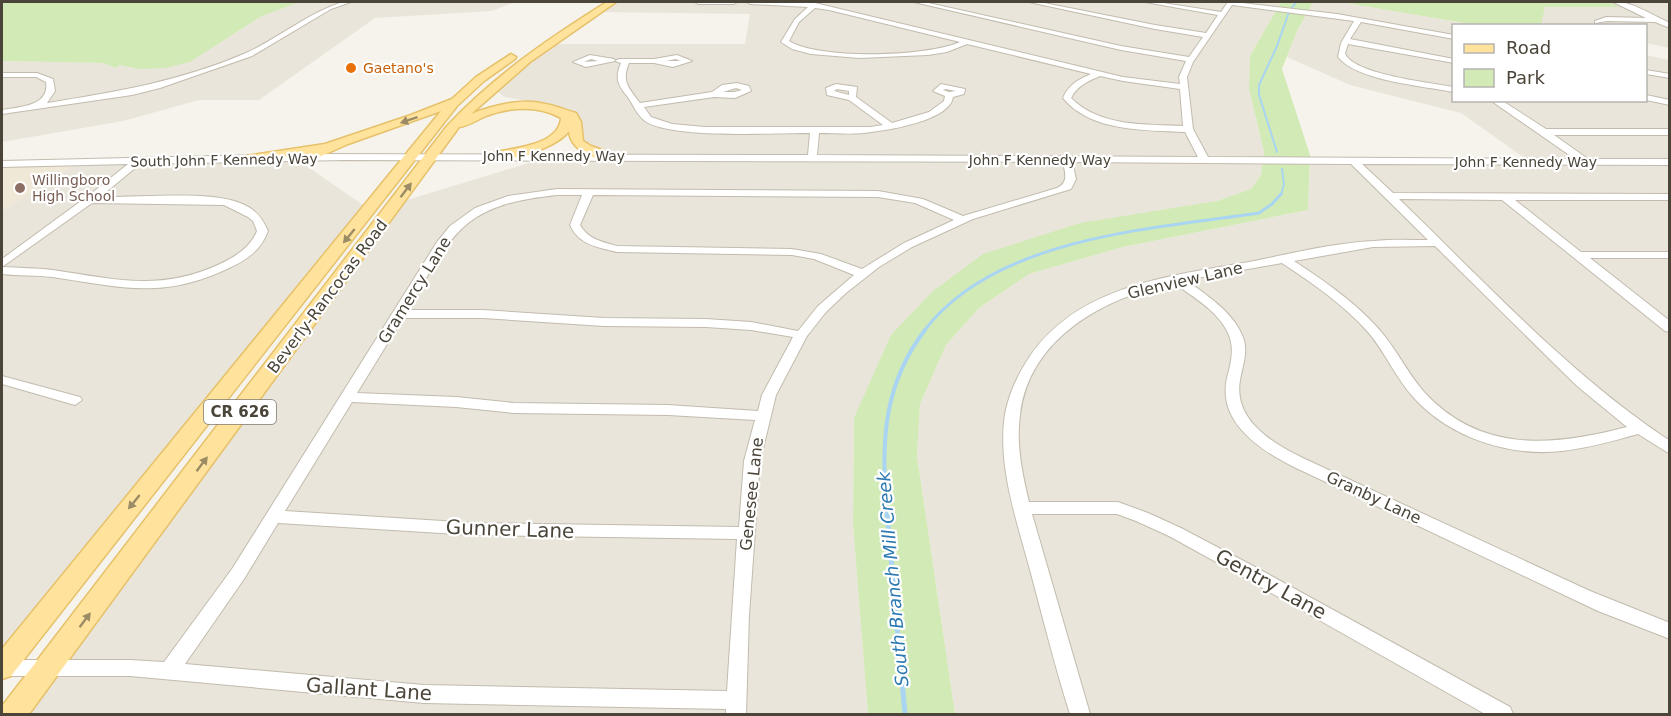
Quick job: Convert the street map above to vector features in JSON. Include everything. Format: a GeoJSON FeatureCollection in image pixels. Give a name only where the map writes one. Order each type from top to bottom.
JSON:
{"type":"FeatureCollection","features":[{"type":"Feature","properties":{"kind":"main road","name":"Beverly-Rancocas Road"},"geometry":{"type":"LineString","coordinates":[[2,668],[462,95],[507,60],[598,2]]}},
{"type":"Feature","properties":{"kind":"main road","name":"Beverly-Rancocas Road"},"geometry":{"type":"LineString","coordinates":[[14,714],[451,129],[471,106],[506,75],[536,52],[612,2]]}},
{"type":"Feature","properties":{"kind":"main road"},"geometry":{"type":"LineString","coordinates":[[506,75],[497,89],[498,93],[515,100],[566,110],[575,121],[576,139],[580,145],[606,156]]}},
{"type":"Feature","properties":{"kind":"main road"},"geometry":{"type":"LineString","coordinates":[[251,159],[306,151],[340,143],[427,114],[462,95]]}},
{"type":"Feature","properties":{"kind":"main road"},"geometry":{"type":"LineString","coordinates":[[451,129],[478,114],[514,107],[553,109],[567,117],[566,129],[550,141],[496,156]]}},
{"type":"Feature","properties":{"kind":"main road"},"geometry":{"type":"LineString","coordinates":[[310,157],[340,143]]}},
{"type":"Feature","properties":{"kind":"street"},"geometry":{"type":"LineString","coordinates":[[2,112],[132,92],[169,82],[249,54],[329,8],[348,2]]}},
{"type":"Feature","properties":{"kind":"street"},"geometry":{"type":"LineString","coordinates":[[698,2],[734,2]]}},
{"type":"Feature","properties":{"kind":"street"},"geometry":{"type":"LineString","coordinates":[[750,2],[815,5],[1099,74],[1183,87]]}},
{"type":"Feature","properties":{"kind":"street"},"geometry":{"type":"LineString","coordinates":[[917,2],[1110,45],[1190,59]]}},
{"type":"Feature","properties":{"kind":"street"},"geometry":{"type":"LineString","coordinates":[[1032,2],[1165,29],[1207,35]]}},
{"type":"Feature","properties":{"kind":"street"},"geometry":{"type":"LineString","coordinates":[[1148,2],[1223,14]]}},
{"type":"Feature","properties":{"kind":"street"},"geometry":{"type":"LineString","coordinates":[[1205,161],[1188,129],[1183,73],[1190,59],[1231,2],[1359,20],[1452,37]]}},
{"type":"Feature","properties":{"kind":"street"},"geometry":{"type":"LineString","coordinates":[[1616,2],[1670,26]]}},
{"type":"Feature","properties":{"kind":"street"},"geometry":{"type":"LineString","coordinates":[[815,5],[795,21],[785,42],[790,47],[828,54],[913,54],[941,51],[967,41]]}},
{"type":"Feature","properties":{"kind":"street"},"geometry":{"type":"LineString","coordinates":[[1597,22],[1606,19],[1657,20]]}},
{"type":"Feature","properties":{"kind":"street"},"geometry":{"type":"LineString","coordinates":[[1359,20],[1350,30],[1341,56],[1347,63],[1379,74],[1452,90]]}},
{"type":"Feature","properties":{"kind":"street"},"geometry":{"type":"LineString","coordinates":[[1346,41],[1452,61]]}},
{"type":"Feature","properties":{"kind":"street"},"geometry":{"type":"LineString","coordinates":[[611,61],[654,61]]}},
{"type":"Feature","properties":{"kind":"street"},"geometry":{"type":"LineString","coordinates":[[626,61],[620,78],[623,87],[648,119],[671,127],[705,130],[860,130],[892,127],[932,114],[948,102],[949,95]]}},
{"type":"Feature","properties":{"kind":"street"},"geometry":{"type":"LineString","coordinates":[[1647,72],[1670,76]]}},
{"type":"Feature","properties":{"kind":"street"},"geometry":{"type":"LineString","coordinates":[[1099,74],[1080,82],[1069,92],[1067,98],[1079,111],[1101,120],[1188,129]]}},
{"type":"Feature","properties":{"kind":"street"},"geometry":{"type":"LineString","coordinates":[[2,75],[37,75],[50,81],[49,95],[38,106]]}},
{"type":"Feature","properties":{"kind":"street"},"geometry":{"type":"LineString","coordinates":[[636,105],[714,94]]}},
{"type":"Feature","properties":{"kind":"street"},"geometry":{"type":"LineString","coordinates":[[852,98],[892,127]]}},
{"type":"Feature","properties":{"kind":"street"},"geometry":{"type":"LineString","coordinates":[[1647,98],[1670,103]]}},
{"type":"Feature","properties":{"kind":"street"},"geometry":{"type":"LineString","coordinates":[[1497,102],[1586,162]]}},
{"type":"Feature","properties":{"kind":"street"},"geometry":{"type":"LineString","coordinates":[[812,159],[814,130]]}},
{"type":"Feature","properties":{"kind":"street"},"geometry":{"type":"LineString","coordinates":[[1544,132],[1670,132]]}},
{"type":"Feature","properties":{"kind":"street","name":"John F Kennedy Way"},"geometry":{"type":"LineString","coordinates":[[411,157],[1670,162]]}},
{"type":"Feature","properties":{"kind":"street","name":"South John F Kennedy Way"},"geometry":{"type":"LineString","coordinates":[[2,164],[411,157]]}},
{"type":"Feature","properties":{"kind":"street","name":"Genesee Lane"},"geometry":{"type":"LineString","coordinates":[[736,707],[740,615],[752,461],[762,416],[774,381],[801,335],[822,309],[863,274],[908,244],[963,220],[1067,187],[1071,178],[1067,160]]}},
{"type":"Feature","properties":{"kind":"street"},"geometry":{"type":"LineString","coordinates":[[1354,161],[1582,383],[1639,429],[1670,449]]}},
{"type":"Feature","properties":{"kind":"street"},"geometry":{"type":"LineString","coordinates":[[2,264],[136,162]]}},
{"type":"Feature","properties":{"kind":"street"},"geometry":{"type":"LineString","coordinates":[[589,192],[575,225],[580,235],[594,243],[631,250],[792,252],[817,256],[863,274]]}},
{"type":"Feature","properties":{"kind":"street","name":"Gramercy Lane"},"geometry":{"type":"LineString","coordinates":[[169,670],[225,594],[453,228],[476,210],[527,195],[589,192],[886,195],[922,200],[963,220]]}},
{"type":"Feature","properties":{"kind":"street"},"geometry":{"type":"LineString","coordinates":[[1390,196],[1670,197]]}},
{"type":"Feature","properties":{"kind":"street"},"geometry":{"type":"LineString","coordinates":[[1504,196],[1670,328]]}},
{"type":"Feature","properties":{"kind":"street"},"geometry":{"type":"LineString","coordinates":[[2,272],[54,273],[130,287],[176,283],[201,276],[231,263],[253,248],[260,241],[262,234],[262,227],[254,216],[231,203],[89,200]]}},
{"type":"Feature","properties":{"kind":"street","name":"Glenview Lane"},"geometry":{"type":"LineString","coordinates":[[1080,714],[1023,508],[1010,437],[1014,405],[1019,390],[1040,351],[1059,329],[1100,303],[1131,290],[1177,279],[1374,244],[1439,243]]}},
{"type":"Feature","properties":{"kind":"street"},"geometry":{"type":"LineString","coordinates":[[1579,255],[1670,255]]}},
{"type":"Feature","properties":{"kind":"street"},"geometry":{"type":"LineString","coordinates":[[1284,259],[1362,319],[1382,341],[1422,399],[1469,430],[1511,444],[1548,447],[1580,443],[1639,429]]}},
{"type":"Feature","properties":{"kind":"street","name":"Granby Lane"},"geometry":{"type":"LineString","coordinates":[[1177,279],[1222,318],[1236,335],[1239,354],[1232,384],[1234,406],[1250,430],[1265,442],[1303,464],[1466,541],[1616,610],[1670,630]]}},
{"type":"Feature","properties":{"kind":"street"},"geometry":{"type":"LineString","coordinates":[[399,314],[483,314],[604,322],[706,323],[751,326],[801,335]]}},
{"type":"Feature","properties":{"kind":"street"},"geometry":{"type":"LineString","coordinates":[[2,380],[75,400]]}},
{"type":"Feature","properties":{"kind":"street"},"geometry":{"type":"LineString","coordinates":[[347,397],[456,402],[514,408],[668,410],[762,416]]}},
{"type":"Feature","properties":{"kind":"street","name":"Gentry Lane"},"geometry":{"type":"LineString","coordinates":[[1023,508],[1118,508],[1158,525],[1251,573],[1503,714]]}},
{"type":"Feature","properties":{"kind":"street","name":"Gunner Lane"},"geometry":{"type":"LineString","coordinates":[[273,517],[474,529],[746,533]]}},
{"type":"Feature","properties":{"kind":"street","name":"Gallant Lane"},"geometry":{"type":"LineString","coordinates":[[2,668],[50,666],[169,670],[393,692],[736,707]]}},
{"type":"Feature","properties":{"kind":"shaded area"},"geometry":{"type":"Polygon","coordinates":[[[300,2],[515,2],[491,11],[375,18],[259,100],[199,100],[123,121],[2,142],[2,61],[103,63],[116,68],[120,65],[139,69],[190,62],[262,16],[300,2]]]}},
{"type":"Feature","properties":{"kind":"shaded area"},"geometry":{"type":"Polygon","coordinates":[[[612,2],[1281,2],[1250,56],[1249,89],[1264,152],[1261,175],[1251,189],[1217,201],[983,254],[854,418],[853,524],[868,714],[14,714],[397,203],[536,161],[604,156],[587,150],[576,127],[543,104],[505,97],[497,89],[548,44],[745,44],[750,14],[596,12],[612,2]]]}},
{"type":"Feature","properties":{"kind":"shaded area"},"geometry":{"type":"Polygon","coordinates":[[[1313,2],[1340,2],[1470,24],[1452,24],[1452,102],[1647,102],[1647,55],[1669,60],[1669,714],[955,714],[917,456],[920,404],[946,345],[979,308],[1029,274],[1123,247],[1308,210],[1310,161],[1529,161],[1461,113],[1350,85],[1287,57],[1297,31],[1313,2]]]}},
{"type":"Feature","properties":{"kind":"shaded area"},"geometry":{"type":"Polygon","coordinates":[[[1608,2],[1669,2],[1669,48],[1647,43],[1647,24],[1540,24],[1545,7],[1617,7],[1608,2]]]}},
{"type":"Feature","properties":{"kind":"shaded area"},"geometry":{"type":"Polygon","coordinates":[[[310,157],[305,165],[366,207],[2,668],[2,211],[77,163],[310,157]]]}},
{"type":"Feature","properties":{"kind":"shaded area","name":"Willingboro High School"},"geometry":{"type":"Polygon","coordinates":[[[77,163],[2,211],[2,164],[77,163]]]}},
{"type":"Feature","properties":{"kind":"green space"},"geometry":{"type":"Polygon","coordinates":[[[2,2],[300,2],[262,16],[190,62],[165,68],[139,69],[120,65],[116,68],[103,63],[2,61],[2,2]]]}},
{"type":"Feature","properties":{"kind":"green space"},"geometry":{"type":"Polygon","coordinates":[[[1281,2],[1313,2],[1297,31],[1282,69],[1310,155],[1308,210],[1123,247],[1029,274],[979,308],[946,345],[920,404],[917,456],[955,714],[868,714],[853,524],[854,418],[891,335],[933,291],[983,254],[1080,223],[1217,201],[1251,189],[1261,175],[1264,152],[1249,89],[1250,56],[1281,2]]]}},
{"type":"Feature","properties":{"kind":"green space"},"geometry":{"type":"Polygon","coordinates":[[[1340,2],[1608,2],[1619,7],[1545,7],[1541,24],[1470,24],[1340,2]]]}},
{"type":"Feature","properties":{"kind":"waterway","name":"South Branch Mill Creek"},"geometry":{"type":"LineString","coordinates":[[1292,8],[1296,2]]}},
{"type":"Feature","properties":{"kind":"waterway","name":"South Branch Mill Creek"},"geometry":{"type":"LineString","coordinates":[[1277,152],[1259,95],[1259,85],[1277,46],[1289,12]]}},
{"type":"Feature","properties":{"kind":"waterway","name":"South Branch Mill Creek"},"geometry":{"type":"LineString","coordinates":[[1281,195],[1284,184],[1282,169]]}},
{"type":"Feature","properties":{"kind":"waterway","name":"South Branch Mill Creek"},"geometry":{"type":"LineString","coordinates":[[924,331],[954,300],[991,275],[1033,257],[1078,243],[1124,233],[1259,213],[1281,194]]}},
{"type":"Feature","properties":{"kind":"waterway","name":"South Branch Mill Creek"},"geometry":{"type":"LineString","coordinates":[[886,502],[884,455],[889,412],[901,370],[925,330]]}},
{"type":"Feature","properties":{"kind":"waterway","name":"South Branch Mill Creek"},"geometry":{"type":"LineString","coordinates":[[886,501],[905,714]]}},
{"type":"Feature","properties":{"kind":"place","name":"Gaetano's"},"geometry":{"type":"Point","coordinates":[351,68]}},
{"type":"Feature","properties":{"kind":"place","name":"Willingboro High School"},"geometry":{"type":"Point","coordinates":[20,188]}}]}
